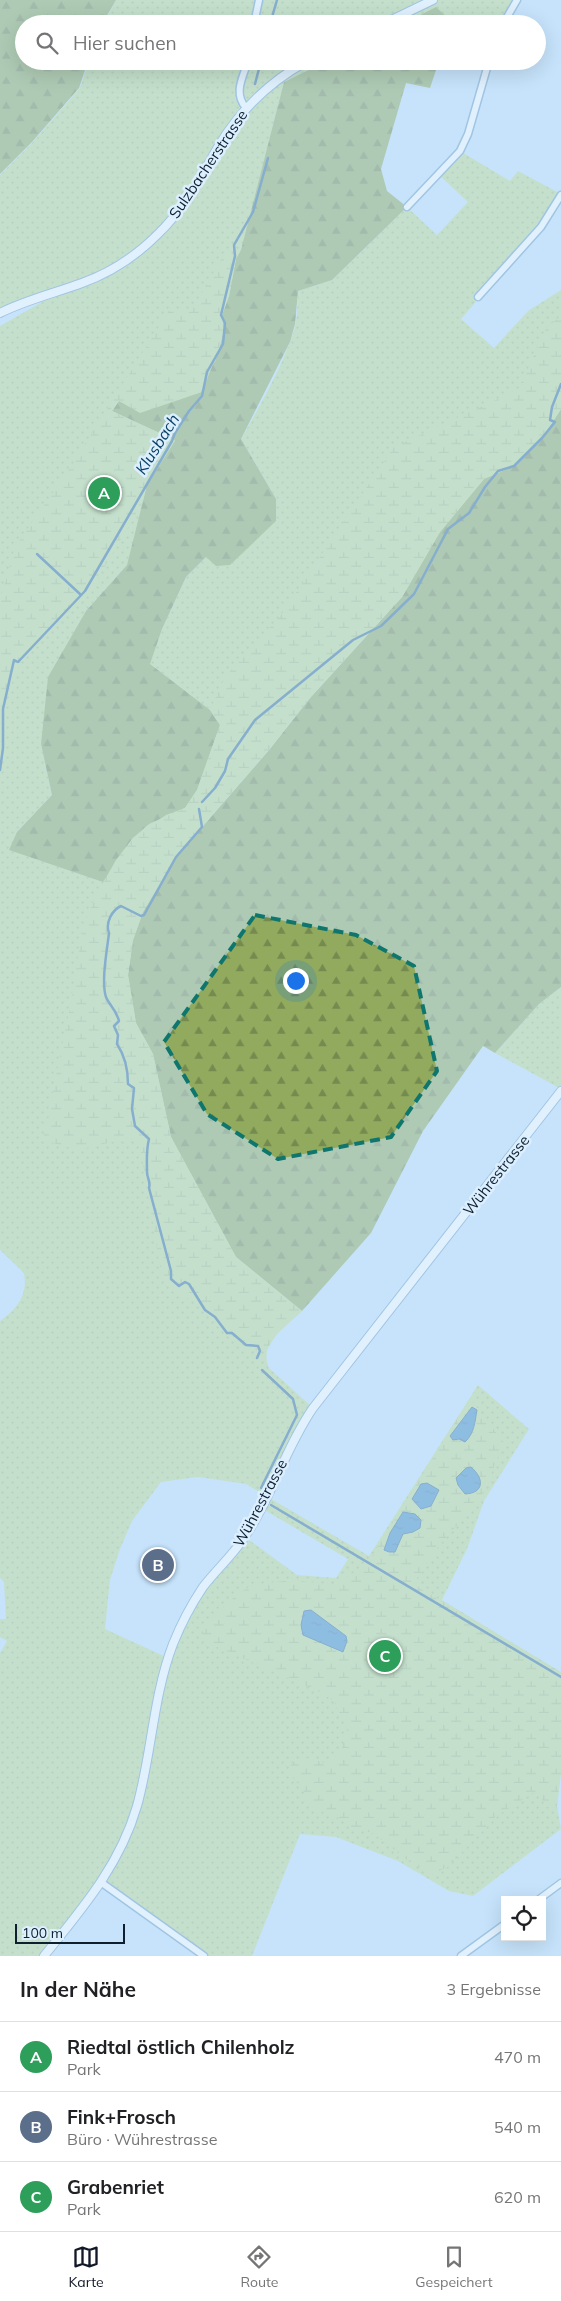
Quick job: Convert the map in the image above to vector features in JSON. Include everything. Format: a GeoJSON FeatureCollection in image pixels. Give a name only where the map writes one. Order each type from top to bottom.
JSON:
{"type":"FeatureCollection","features":[{"type":"Feature","properties":{"kind":"street"},"geometry":{"type":"LineString","coordinates":[[256,15],[259,0]]}},
{"type":"Feature","properties":{"kind":"street"},"geometry":{"type":"LineString","coordinates":[[402,15],[433,0]]}},
{"type":"Feature","properties":{"kind":"street"},"geometry":{"type":"LineString","coordinates":[[508,15],[517,0]]}},
{"type":"Feature","properties":{"kind":"street"},"geometry":{"type":"LineString","coordinates":[[245,70],[239,93],[240,100],[246,108]]}},
{"type":"Feature","properties":{"kind":"street","name":"Sulzbacherstrasse"},"geometry":{"type":"LineString","coordinates":[[0,314],[99,276],[141,250],[180,210],[219,146],[246,108],[267,87],[291,70]]}},
{"type":"Feature","properties":{"kind":"street"},"geometry":{"type":"LineString","coordinates":[[407,207],[460,151],[468,134],[486,70]]}},
{"type":"Feature","properties":{"kind":"street"},"geometry":{"type":"LineString","coordinates":[[478,297],[541,227],[561,195]]}},
{"type":"Feature","properties":{"kind":"street","name":"Wührestrasse"},"geometry":{"type":"LineString","coordinates":[[44,1956],[102,1883],[130,1827],[140,1792],[168,1659],[179,1630],[194,1602],[203,1587],[245,1537],[290,1446],[313,1408],[561,1091]]}},
{"type":"Feature","properties":{"kind":"street"},"geometry":{"type":"LineString","coordinates":[[102,1883],[204,1956]]}},
{"type":"Feature","properties":{"kind":"street"},"geometry":{"type":"LineString","coordinates":[[543,1896],[561,1883]]}},
{"type":"Feature","properties":{"kind":"street"},"geometry":{"type":"LineString","coordinates":[[461,1956],[501,1927]]}},
{"type":"Feature","properties":{"kind":"highlighted area"},"geometry":{"type":"Polygon","coordinates":[[[255,915],[356,935],[414,966],[437,1071],[391,1137],[278,1159],[207,1114],[164,1042],[255,915]]]}},
{"type":"Feature","properties":{"kind":"green space"},"geometry":{"type":"Polygon","coordinates":[[[0,0],[116,0],[107,15],[15,15],[15,70],[85,70],[79,88],[32,142],[0,174],[0,0]]]}},
{"type":"Feature","properties":{"kind":"green space"},"geometry":{"type":"Polygon","coordinates":[[[116,0],[517,0],[508,15],[444,15],[436,8],[422,15],[108,15],[116,0]]]}},
{"type":"Feature","properties":{"kind":"green space"},"geometry":{"type":"Polygon","coordinates":[[[436,7],[444,15],[420,15],[436,7]]]}},
{"type":"Feature","properties":{"kind":"green space"},"geometry":{"type":"Polygon","coordinates":[[[86,70],[309,70],[284,82],[245,237],[223,344],[127,565],[86,611],[41,744],[52,795],[17,832],[210,710],[149,665],[162,629],[186,577],[206,557],[276,499],[241,439],[271,384],[291,339],[296,322],[298,291],[332,280],[407,207],[437,235],[468,202],[439,175],[460,151],[510,181],[518,171],[561,194],[541,227],[461,319],[494,348],[528,311],[561,290],[561,409],[310,698],[176,857],[236,1257],[302,1311],[275,1336],[267,1351],[267,1359],[269,1368],[313,1408],[266,1496],[369,1556],[478,1385],[529,1429],[484,1501],[467,1549],[442,1600],[561,1672],[561,1772],[557,1806],[561,1829],[473,1896],[449,1891],[398,1861],[336,1837],[300,1834],[252,1956],[204,1956],[102,1883],[44,1956],[0,1956],[0,1653],[7,1641],[0,1637],[0,1619],[6,1619],[4,1582],[0,1578],[0,1321],[20,1301],[25,1281],[24,1273],[0,1250],[0,326],[61,291],[0,313],[0,175],[32,143],[80,88],[86,70]],[[198,1477],[161,1482],[132,1521],[120,1549],[110,1580],[105,1629],[168,1658],[194,1602],[245,1537],[297,1575],[336,1578],[348,1559],[261,1508],[266,1496],[246,1484],[198,1477]]]}},
{"type":"Feature","properties":{"kind":"green space"},"geometry":{"type":"Polygon","coordinates":[[[309,70],[436,70],[430,88],[406,83],[381,169],[387,191],[407,207],[332,280],[298,291],[295,324],[290,342],[241,439],[276,499],[276,521],[230,565],[216,566],[206,557],[186,577],[162,629],[150,664],[210,710],[220,725],[197,790],[185,808],[166,815],[133,838],[103,882],[9,850],[17,832],[52,795],[41,744],[48,677],[86,611],[127,565],[147,485],[175,441],[112,411],[119,401],[215,362],[224,330],[222,315],[229,296],[236,259],[241,250],[284,82],[309,70]]]}},
{"type":"Feature","properties":{"kind":"green space"},"geometry":{"type":"Polygon","coordinates":[[[224,254],[236,259],[229,296],[222,315],[224,330],[220,346],[202,392],[140,413],[119,401],[112,411],[175,440],[147,485],[142,504],[98,578],[21,661],[5,700],[3,748],[0,742],[0,600],[15,547],[68,471],[170,309],[191,312],[224,254]]]}},
{"type":"Feature","properties":{"kind":"green space"},"geometry":{"type":"Polygon","coordinates":[[[561,316],[561,409],[542,438],[514,466],[484,479],[440,532],[402,597],[310,698],[269,750],[176,857],[143,912],[133,940],[128,975],[136,1023],[153,1054],[171,1137],[236,1257],[302,1311],[277,1334],[266,1351],[248,1350],[195,1302],[175,1292],[161,1272],[140,1145],[130,1138],[77,1150],[43,1140],[70,1007],[82,932],[93,901],[116,860],[133,838],[149,824],[185,808],[197,790],[220,725],[210,710],[225,677],[281,615],[394,447],[519,389],[546,328],[561,316]]]}},
{"type":"Feature","properties":{"kind":"green space"},"geometry":{"type":"Polygon","coordinates":[[[561,409],[561,987],[539,1004],[495,1053],[483,1046],[423,1131],[371,1233],[302,1311],[236,1257],[171,1137],[153,1054],[136,1023],[128,975],[133,940],[143,912],[176,857],[269,750],[310,698],[402,597],[440,532],[484,479],[514,466],[542,438],[561,409]]]}},
{"type":"Feature","properties":{"kind":"green space"},"geometry":{"type":"Polygon","coordinates":[[[561,987],[561,1089],[495,1053],[539,1004],[561,987]]]}},
{"type":"Feature","properties":{"kind":"green space"},"geometry":{"type":"Polygon","coordinates":[[[470,1398],[504,1443],[480,1499],[439,1546],[413,1584],[561,1672],[561,1772],[557,1806],[547,1807],[536,1791],[495,1817],[449,1866],[434,1874],[412,1864],[373,1833],[352,1828],[341,1819],[307,1805],[305,1793],[288,1771],[292,1763],[310,1758],[327,1764],[341,1752],[347,1729],[334,1701],[320,1692],[199,1639],[210,1621],[235,1596],[252,1585],[292,1580],[335,1585],[367,1564],[470,1398]]]}},
{"type":"Feature","properties":{"kind":"water"},"geometry":{"type":"Polygon","coordinates":[[[472,1407],[477,1410],[474,1428],[470,1435],[465,1442],[459,1439],[453,1440],[450,1436],[472,1407]]]}},
{"type":"Feature","properties":{"kind":"water"},"geometry":{"type":"Polygon","coordinates":[[[471,1467],[478,1476],[480,1484],[476,1491],[465,1494],[458,1485],[456,1478],[466,1468],[471,1467]]]}},
{"type":"Feature","properties":{"kind":"water"},"geometry":{"type":"Polygon","coordinates":[[[427,1483],[439,1490],[431,1506],[421,1509],[412,1499],[421,1484],[427,1483]]]}},
{"type":"Feature","properties":{"kind":"water"},"geometry":{"type":"Polygon","coordinates":[[[403,1512],[415,1514],[421,1520],[420,1528],[403,1534],[395,1552],[384,1550],[390,1533],[403,1512]]]}},
{"type":"Feature","properties":{"kind":"water"},"geometry":{"type":"Polygon","coordinates":[[[311,1610],[346,1636],[347,1641],[343,1652],[303,1635],[301,1625],[304,1611],[311,1610]]]}},
{"type":"Feature","properties":{"kind":"waterway","name":"Klusbach"},"geometry":{"type":"LineString","coordinates":[[273,15],[277,0]]}},
{"type":"Feature","properties":{"kind":"waterway","name":"Klusbach"},"geometry":{"type":"LineString","coordinates":[[255,84],[259,70]]}},
{"type":"Feature","properties":{"kind":"waterway","name":"Klusbach"},"geometry":{"type":"LineString","coordinates":[[0,770],[3,748],[3,709],[14,660],[18,662],[85,591],[175,433],[189,411],[202,396],[207,372],[223,344],[225,323],[221,315],[235,256],[234,245],[253,212],[268,158]]}},
{"type":"Feature","properties":{"kind":"waterway"},"geometry":{"type":"LineString","coordinates":[[202,802],[215,788],[225,771],[228,759],[255,720],[353,640],[381,626],[414,594],[448,529],[469,513],[485,487],[498,471],[514,466],[555,422],[550,420],[552,407],[561,384]]}},
{"type":"Feature","properties":{"kind":"waterway"},"geometry":{"type":"LineString","coordinates":[[37,554],[81,595]]}},
{"type":"Feature","properties":{"kind":"waterway"},"geometry":{"type":"LineString","coordinates":[[199,809],[202,827],[176,857],[144,915],[141,916],[121,906],[110,917],[104,983],[107,1000],[119,1021],[114,1026],[118,1035],[117,1044],[126,1063],[128,1084],[134,1088],[132,1109],[135,1126],[149,1139],[147,1147],[149,1188],[171,1271],[171,1279],[179,1286],[185,1282],[189,1284],[205,1310],[215,1317],[227,1333],[232,1333],[246,1345],[258,1346],[260,1351],[257,1358]]}},
{"type":"Feature","properties":{"kind":"waterway"},"geometry":{"type":"LineString","coordinates":[[261,1488],[297,1415],[293,1399],[262,1370]]}},
{"type":"Feature","properties":{"kind":"waterway"},"geometry":{"type":"LineString","coordinates":[[271,1505],[561,1677]]}},
{"type":"Feature","properties":{"kind":"place","name":"Riedtal östlich Chilenholz"},"geometry":{"type":"Point","coordinates":[104,493]}},
{"type":"Feature","properties":{"kind":"place","name":"Fink+Frosch"},"geometry":{"type":"Point","coordinates":[158,1565]}},
{"type":"Feature","properties":{"kind":"place","name":"Grabenriet"},"geometry":{"type":"Point","coordinates":[385,1656]}}]}
